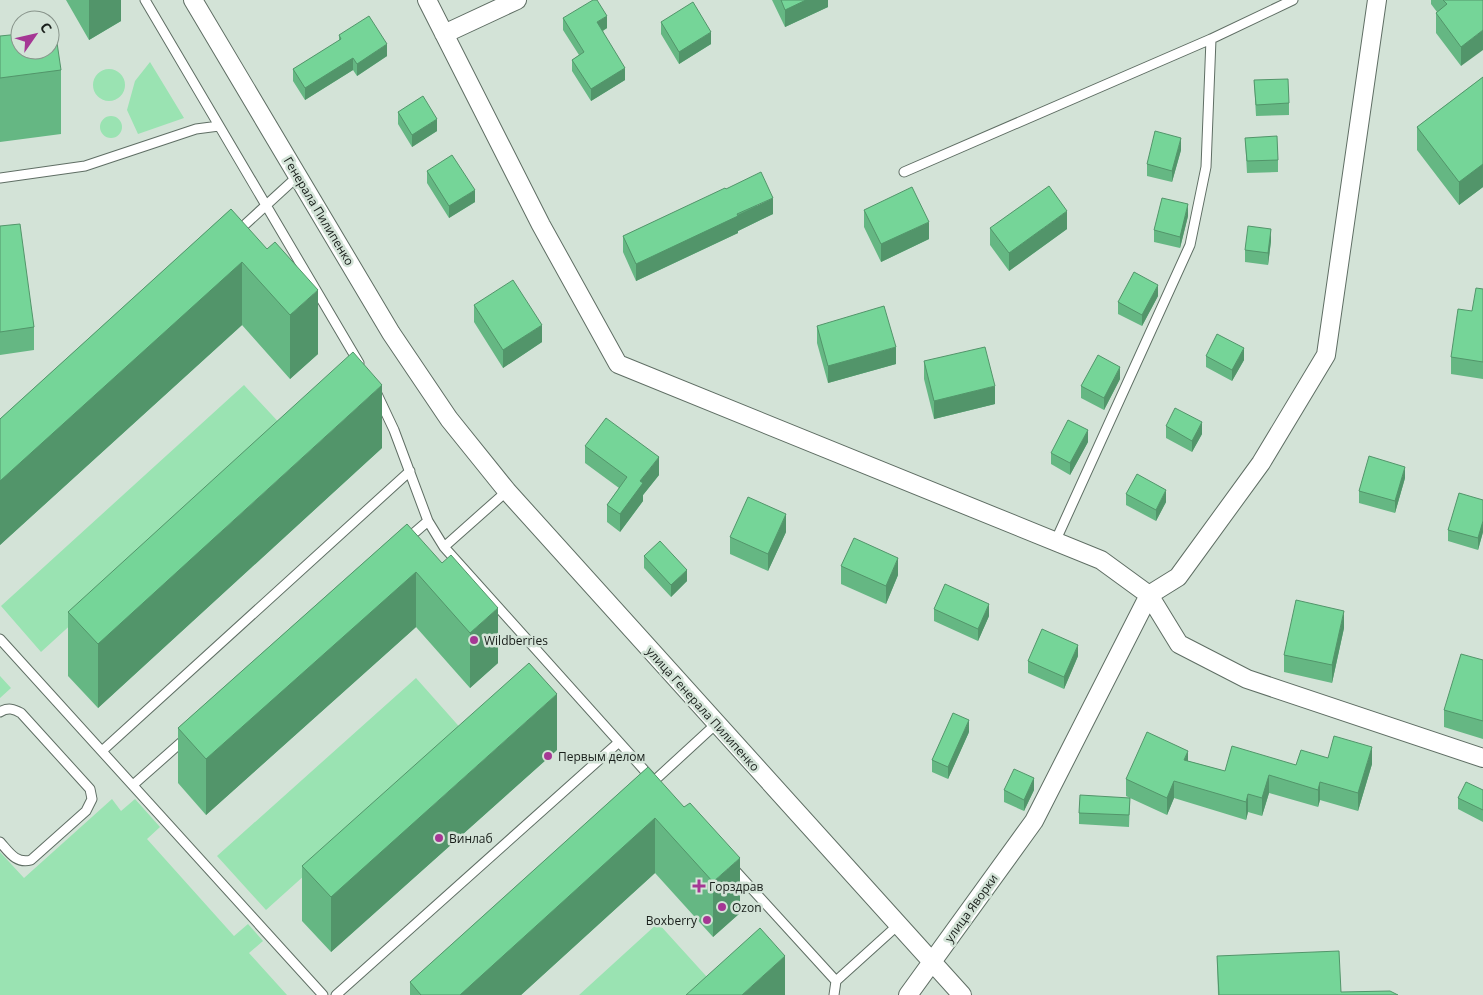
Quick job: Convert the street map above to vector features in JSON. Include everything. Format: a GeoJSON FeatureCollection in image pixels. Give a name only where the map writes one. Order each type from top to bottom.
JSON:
{"type":"FeatureCollection","features":[{"type":"Feature","properties":{"kind":"street","name":"Генерала Пилипенко"},"geometry":{"type":"LineString","coordinates":[[193,0],[391,333],[449,419]]}},
{"type":"Feature","properties":{"kind":"street"},"geometry":{"type":"LineString","coordinates":[[426,0],[541,225],[618,364],[1100,560],[1149,595],[1179,644],[1247,679],[1483,758]]}},
{"type":"Feature","properties":{"kind":"street"},"geometry":{"type":"LineString","coordinates":[[444,34],[517,0]]}},
{"type":"Feature","properties":{"kind":"street"},"geometry":{"type":"LineString","coordinates":[[1149,595],[1178,577],[1262,463],[1326,355],[1378,0]]}},
{"type":"Feature","properties":{"kind":"street","name":"улица Генерала Пилипенко"},"geometry":{"type":"LineString","coordinates":[[449,419],[507,490],[962,995]]}},
{"type":"Feature","properties":{"kind":"street","name":"улица Яворки"},"geometry":{"type":"LineString","coordinates":[[908,995],[1034,821],[1149,595]]}},
{"type":"Feature","properties":{"kind":"lane"},"geometry":{"type":"LineString","coordinates":[[144,0],[363,369]]}},
{"type":"Feature","properties":{"kind":"lane"},"geometry":{"type":"LineString","coordinates":[[904,172],[1212,39],[1293,0]]}},
{"type":"Feature","properties":{"kind":"lane"},"geometry":{"type":"LineString","coordinates":[[1055,542],[1190,245],[1206,167],[1212,39]]}},
{"type":"Feature","properties":{"kind":"lane"},"geometry":{"type":"LineString","coordinates":[[0,178],[85,166],[196,129],[219,126]]}},
{"type":"Feature","properties":{"kind":"lane"},"geometry":{"type":"LineString","coordinates":[[230,238],[298,176]]}},
{"type":"Feature","properties":{"kind":"lane"},"geometry":{"type":"LineString","coordinates":[[372,386],[383,404],[428,521],[444,547],[657,784]]}},
{"type":"Feature","properties":{"kind":"lane"},"geometry":{"type":"LineString","coordinates":[[102,751],[410,471]]}},
{"type":"Feature","properties":{"kind":"lane"},"geometry":{"type":"LineString","coordinates":[[444,547],[507,490]]}},
{"type":"Feature","properties":{"kind":"lane"},"geometry":{"type":"LineString","coordinates":[[398,548],[428,521]]}},
{"type":"Feature","properties":{"kind":"lane"},"geometry":{"type":"LineString","coordinates":[[0,639],[323,995]]}},
{"type":"Feature","properties":{"kind":"lane"},"geometry":{"type":"LineString","coordinates":[[0,712],[9,708],[21,713],[90,789],[92,799],[91,805],[86,811],[31,860],[25,862],[14,858],[0,842]]}},
{"type":"Feature","properties":{"kind":"lane"},"geometry":{"type":"LineString","coordinates":[[646,787],[657,784],[716,724]]}},
{"type":"Feature","properties":{"kind":"lane"},"geometry":{"type":"LineString","coordinates":[[133,785],[192,733]]}},
{"type":"Feature","properties":{"kind":"lane"},"geometry":{"type":"LineString","coordinates":[[336,995],[619,742]]}},
{"type":"Feature","properties":{"kind":"lane"},"geometry":{"type":"LineString","coordinates":[[724,858],[836,981]]}},
{"type":"Feature","properties":{"kind":"lane"},"geometry":{"type":"LineString","coordinates":[[834,995],[836,981],[898,925]]}},
{"type":"Feature","properties":{"kind":"green space"},"geometry":{"type":"Polygon","coordinates":[[[150,62],[184,118],[138,134],[127,110],[135,81],[150,62]]]}},
{"type":"Feature","properties":{"kind":"green space"},"geometry":{"type":"Polygon","coordinates":[[[109,69],[115,70],[120,74],[124,79],[124,91],[120,96],[115,100],[109,101],[103,100],[98,96],[94,91],[93,85],[94,79],[98,74],[103,70],[109,69]]]}},
{"type":"Feature","properties":{"kind":"green space"},"geometry":{"type":"Polygon","coordinates":[[[111,116],[119,119],[122,127],[119,135],[111,138],[103,135],[100,127],[103,119],[111,116]]]}},
{"type":"Feature","properties":{"kind":"green space"},"geometry":{"type":"Polygon","coordinates":[[[244,385],[285,429],[41,652],[1,606],[244,385]]]}},
{"type":"Feature","properties":{"kind":"green space"},"geometry":{"type":"Polygon","coordinates":[[[0,676],[11,688],[0,698],[0,676]]]}},
{"type":"Feature","properties":{"kind":"green space"},"geometry":{"type":"Polygon","coordinates":[[[416,678],[464,732],[266,910],[217,856],[416,678]]]}},
{"type":"Feature","properties":{"kind":"green space"},"geometry":{"type":"Polygon","coordinates":[[[112,799],[121,811],[135,799],[160,827],[147,839],[234,936],[248,924],[263,941],[249,953],[287,995],[0,995],[0,852],[24,878],[112,799]]]}},
{"type":"Feature","properties":{"kind":"green space"},"geometry":{"type":"Polygon","coordinates":[[[658,923],[707,977],[688,995],[579,995],[658,923]]]}},
{"type":"Feature","properties":{"kind":"building"},"geometry":{"type":"Polygon","coordinates":[[[593,0],[597,0],[607,16],[597,22],[625,68],[591,89],[572,60],[584,52],[563,18],[593,0]]]}},
{"type":"Feature","properties":{"kind":"building"},"geometry":{"type":"Polygon","coordinates":[[[781,0],[806,0],[785,10],[781,0]]]}},
{"type":"Feature","properties":{"kind":"building"},"geometry":{"type":"Polygon","coordinates":[[[1443,0],[1483,0],[1483,30],[1461,47],[1436,13],[1447,4],[1443,0]]]}},
{"type":"Feature","properties":{"kind":"building"},"geometry":{"type":"Polygon","coordinates":[[[693,2],[711,32],[679,52],[661,22],[693,2]]]}},
{"type":"Feature","properties":{"kind":"building"},"geometry":{"type":"Polygon","coordinates":[[[369,16],[387,44],[357,64],[353,58],[305,88],[293,69],[341,39],[339,35],[369,16]]]}},
{"type":"Feature","properties":{"kind":"building"},"geometry":{"type":"Polygon","coordinates":[[[10,35],[10,60],[60,60],[61,70],[0,78],[0,36],[10,35]]]}},
{"type":"Feature","properties":{"kind":"building"},"geometry":{"type":"Polygon","coordinates":[[[1483,77],[1483,164],[1459,182],[1417,127],[1483,77]]]}},
{"type":"Feature","properties":{"kind":"building"},"geometry":{"type":"Polygon","coordinates":[[[1288,79],[1289,103],[1256,105],[1254,80],[1288,79]]]}},
{"type":"Feature","properties":{"kind":"building"},"geometry":{"type":"Polygon","coordinates":[[[423,96],[437,119],[412,135],[398,112],[423,96]]]}},
{"type":"Feature","properties":{"kind":"building"},"geometry":{"type":"Polygon","coordinates":[[[1155,131],[1181,138],[1172,171],[1147,164],[1155,131]]]}},
{"type":"Feature","properties":{"kind":"building"},"geometry":{"type":"Polygon","coordinates":[[[1277,136],[1278,160],[1247,161],[1245,138],[1277,136]]]}},
{"type":"Feature","properties":{"kind":"building"},"geometry":{"type":"Polygon","coordinates":[[[452,155],[475,190],[449,206],[427,171],[452,155]]]}},
{"type":"Feature","properties":{"kind":"building"},"geometry":{"type":"Polygon","coordinates":[[[761,172],[773,198],[636,264],[623,236],[761,172]]]}},
{"type":"Feature","properties":{"kind":"building"},"geometry":{"type":"Polygon","coordinates":[[[1049,186],[1067,211],[1009,253],[990,228],[1049,186]]]}},
{"type":"Feature","properties":{"kind":"building"},"geometry":{"type":"Polygon","coordinates":[[[912,187],[929,222],[881,244],[864,210],[912,187]]]}},
{"type":"Feature","properties":{"kind":"building"},"geometry":{"type":"Polygon","coordinates":[[[1162,198],[1188,204],[1180,237],[1154,230],[1162,198]]]}},
{"type":"Feature","properties":{"kind":"building"},"geometry":{"type":"Polygon","coordinates":[[[231,209],[267,249],[275,242],[318,290],[290,315],[242,262],[0,481],[0,419],[231,209]]]}},
{"type":"Feature","properties":{"kind":"building"},"geometry":{"type":"Polygon","coordinates":[[[20,224],[34,327],[0,332],[0,226],[20,224]]]}},
{"type":"Feature","properties":{"kind":"building"},"geometry":{"type":"Polygon","coordinates":[[[1248,226],[1271,229],[1268,253],[1245,250],[1248,226]]]}},
{"type":"Feature","properties":{"kind":"building"},"geometry":{"type":"Polygon","coordinates":[[[1134,272],[1158,285],[1142,315],[1118,302],[1134,272]]]}},
{"type":"Feature","properties":{"kind":"building"},"geometry":{"type":"Polygon","coordinates":[[[513,280],[542,325],[503,350],[474,305],[513,280]]]}},
{"type":"Feature","properties":{"kind":"building"},"geometry":{"type":"Polygon","coordinates":[[[1476,288],[1483,289],[1483,362],[1451,357],[1458,309],[1472,311],[1476,288]]]}},
{"type":"Feature","properties":{"kind":"building"},"geometry":{"type":"Polygon","coordinates":[[[884,306],[896,347],[828,366],[817,326],[884,306]]]}},
{"type":"Feature","properties":{"kind":"building"},"geometry":{"type":"Polygon","coordinates":[[[1217,334],[1244,348],[1232,370],[1206,356],[1217,334]]]}},
{"type":"Feature","properties":{"kind":"building"},"geometry":{"type":"Polygon","coordinates":[[[985,347],[995,386],[934,401],[924,361],[985,347]]]}},
{"type":"Feature","properties":{"kind":"building"},"geometry":{"type":"Polygon","coordinates":[[[353,352],[382,385],[98,644],[68,612],[353,352]]]}},
{"type":"Feature","properties":{"kind":"building"},"geometry":{"type":"Polygon","coordinates":[[[1098,355],[1120,367],[1104,398],[1081,386],[1098,355]]]}},
{"type":"Feature","properties":{"kind":"building"},"geometry":{"type":"Polygon","coordinates":[[[1175,408],[1202,422],[1192,441],[1166,426],[1175,408]]]}},
{"type":"Feature","properties":{"kind":"building"},"geometry":{"type":"Polygon","coordinates":[[[606,418],[659,457],[640,481],[643,483],[620,514],[607,505],[627,477],[585,446],[606,418]]]}},
{"type":"Feature","properties":{"kind":"building"},"geometry":{"type":"Polygon","coordinates":[[[1068,420],[1088,430],[1070,463],[1051,453],[1068,420]]]}},
{"type":"Feature","properties":{"kind":"building"},"geometry":{"type":"Polygon","coordinates":[[[1369,456],[1405,467],[1395,501],[1359,491],[1369,456]]]}},
{"type":"Feature","properties":{"kind":"building"},"geometry":{"type":"Polygon","coordinates":[[[1137,474],[1166,490],[1156,510],[1126,494],[1137,474]]]}},
{"type":"Feature","properties":{"kind":"building"},"geometry":{"type":"Polygon","coordinates":[[[1459,493],[1483,500],[1483,521],[1478,538],[1448,530],[1459,493]]]}},
{"type":"Feature","properties":{"kind":"building"},"geometry":{"type":"Polygon","coordinates":[[[748,497],[786,514],[768,554],[730,537],[748,497]]]}},
{"type":"Feature","properties":{"kind":"building"},"geometry":{"type":"Polygon","coordinates":[[[407,524],[442,563],[451,555],[498,608],[470,633],[416,572],[206,759],[178,728],[407,524]]]}},
{"type":"Feature","properties":{"kind":"building"},"geometry":{"type":"Polygon","coordinates":[[[854,538],[898,558],[886,586],[841,566],[854,538]]]}},
{"type":"Feature","properties":{"kind":"building"},"geometry":{"type":"Polygon","coordinates":[[[660,541],[687,570],[671,585],[644,556],[660,541]]]}},
{"type":"Feature","properties":{"kind":"building"},"geometry":{"type":"Polygon","coordinates":[[[945,584],[989,604],[978,629],[934,609],[945,584]]]}},
{"type":"Feature","properties":{"kind":"building"},"geometry":{"type":"Polygon","coordinates":[[[1296,600],[1344,611],[1332,665],[1284,655],[1296,600]]]}},
{"type":"Feature","properties":{"kind":"building"},"geometry":{"type":"Polygon","coordinates":[[[1042,629],[1078,645],[1064,677],[1028,661],[1042,629]]]}},
{"type":"Feature","properties":{"kind":"building"},"geometry":{"type":"Polygon","coordinates":[[[1461,654],[1483,660],[1483,721],[1444,710],[1461,654]]]}},
{"type":"Feature","properties":{"kind":"building"},"geometry":{"type":"Polygon","coordinates":[[[529,663],[557,694],[331,897],[302,866],[529,663]]]}},
{"type":"Feature","properties":{"kind":"building"},"geometry":{"type":"Polygon","coordinates":[[[953,713],[969,720],[948,767],[932,760],[953,713]]]}},
{"type":"Feature","properties":{"kind":"building"},"geometry":{"type":"Polygon","coordinates":[[[1147,732],[1188,751],[1184,760],[1225,771],[1232,746],[1296,765],[1301,750],[1328,758],[1334,736],[1372,747],[1358,793],[1320,782],[1318,790],[1269,775],[1262,798],[1248,794],[1246,802],[1174,781],[1167,798],[1126,779],[1147,732]]]}},
{"type":"Feature","properties":{"kind":"building"},"geometry":{"type":"Polygon","coordinates":[[[648,767],[684,807],[690,803],[740,858],[713,882],[655,818],[460,995],[421,995],[410,982],[648,767]]]}},
{"type":"Feature","properties":{"kind":"building"},"geometry":{"type":"Polygon","coordinates":[[[1014,769],[1034,778],[1024,800],[1004,790],[1014,769]]]}},
{"type":"Feature","properties":{"kind":"building"},"geometry":{"type":"Polygon","coordinates":[[[1466,782],[1483,790],[1483,810],[1458,798],[1466,782]]]}},
{"type":"Feature","properties":{"kind":"building"},"geometry":{"type":"Polygon","coordinates":[[[1080,795],[1130,798],[1129,815],[1079,813],[1080,795]]]}},
{"type":"Feature","properties":{"kind":"building"},"geometry":{"type":"Polygon","coordinates":[[[760,928],[785,956],[742,995],[686,995],[760,928]]]}},
{"type":"Feature","properties":{"kind":"building"},"geometry":{"type":"Polygon","coordinates":[[[1339,951],[1341,992],[1390,991],[1398,995],[1219,995],[1217,956],[1339,951]]]}},
{"type":"Feature","properties":{"kind":"place","name":"Wildberries"},"geometry":{"type":"Point","coordinates":[474,640]}},
{"type":"Feature","properties":{"kind":"place","name":"Первым делом"},"geometry":{"type":"Point","coordinates":[548,756]}},
{"type":"Feature","properties":{"kind":"place","name":"Винлаб"},"geometry":{"type":"Point","coordinates":[439,838]}},
{"type":"Feature","properties":{"kind":"place","name":"Горздрав"},"geometry":{"type":"Point","coordinates":[699,886]}},
{"type":"Feature","properties":{"kind":"place","name":"Ozon"},"geometry":{"type":"Point","coordinates":[722,907]}},
{"type":"Feature","properties":{"kind":"place","name":"Boxberry"},"geometry":{"type":"Point","coordinates":[707,920]}}]}
